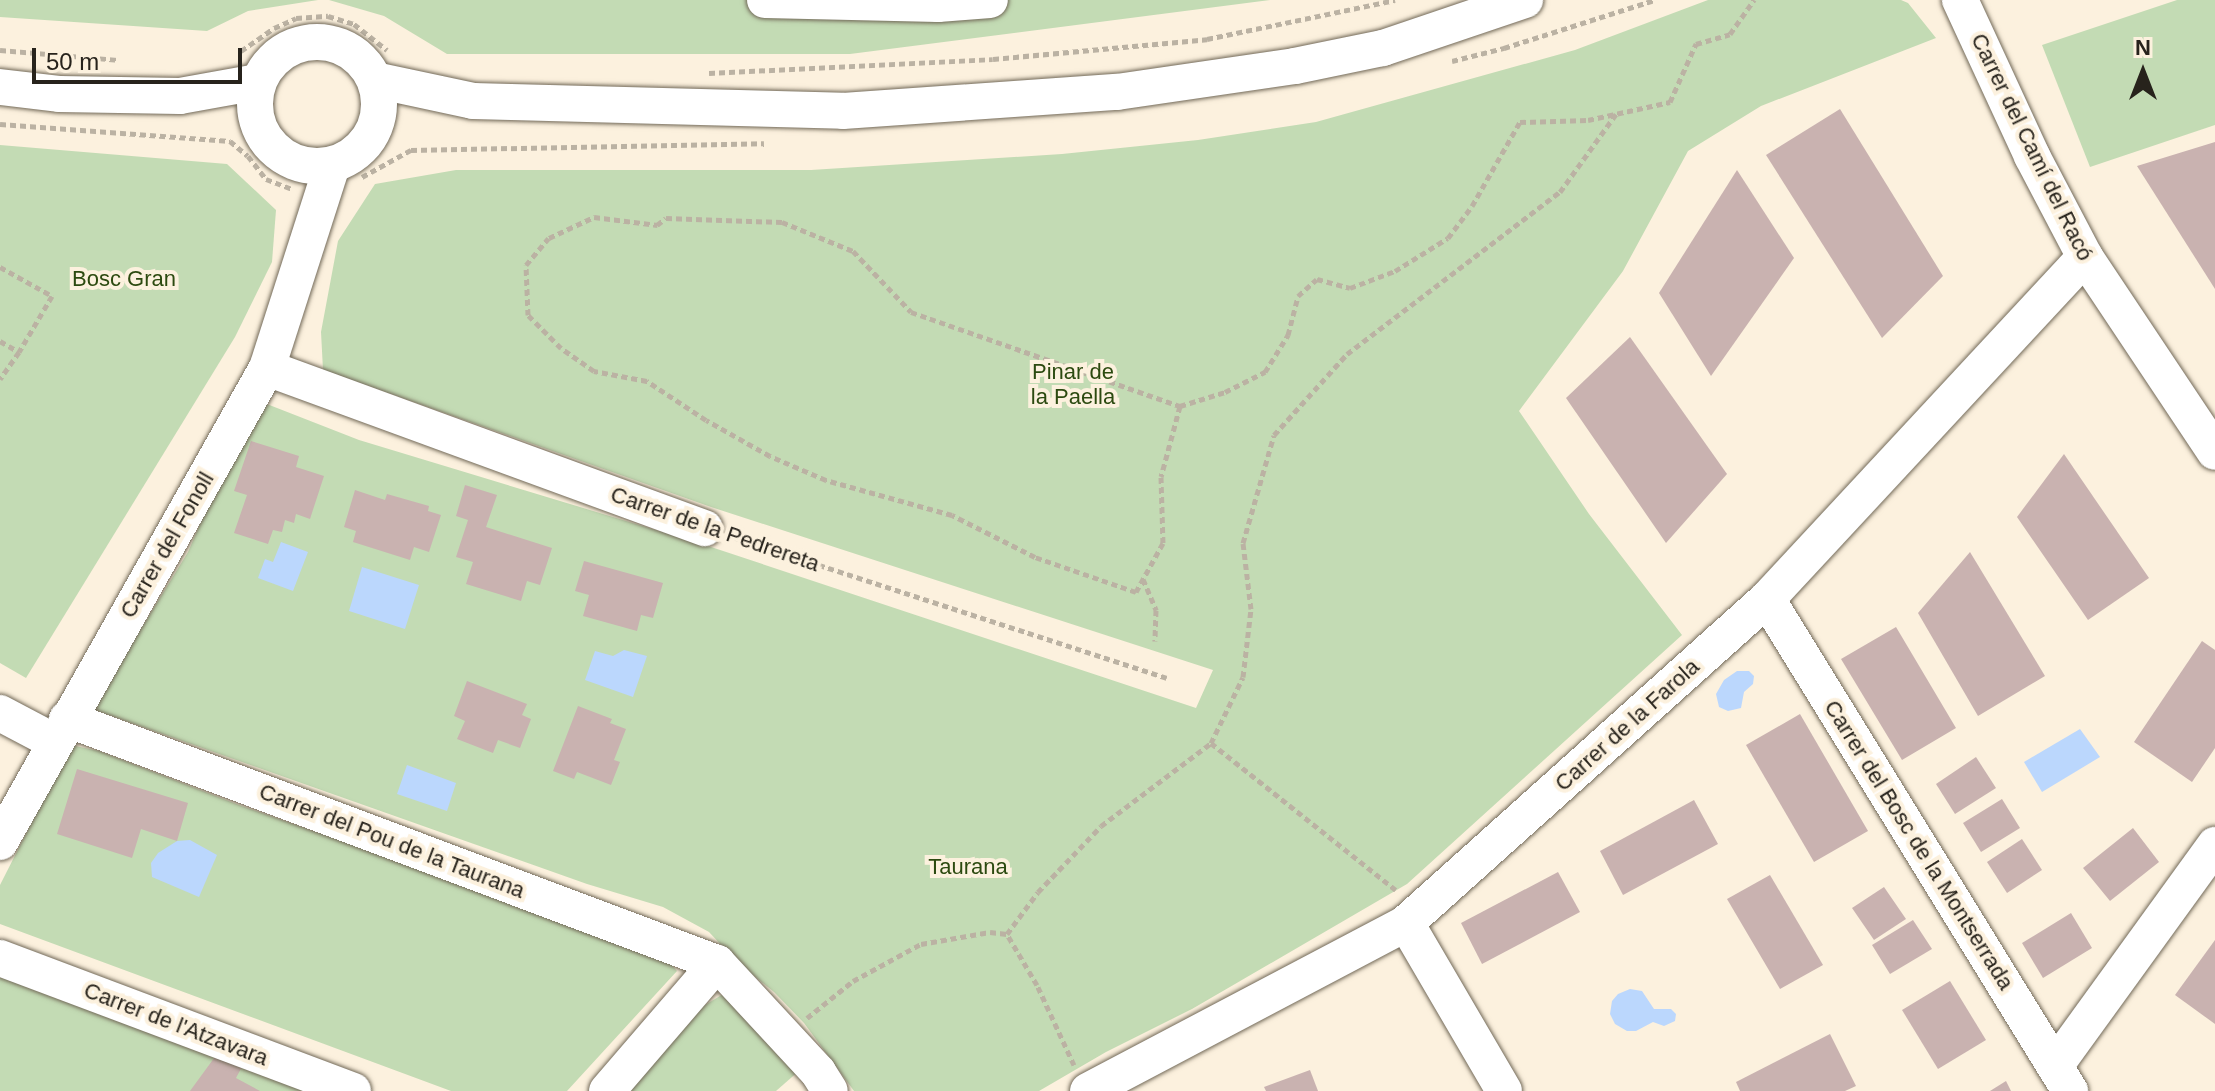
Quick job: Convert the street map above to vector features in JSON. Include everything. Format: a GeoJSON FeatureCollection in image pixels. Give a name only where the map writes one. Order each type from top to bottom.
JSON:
{"type":"FeatureCollection","features":[{"type":"Feature","properties":{"kind":"street"},"geometry":{"type":"LineString","coordinates":[[765,0],[779,3],[938,4],[990,0]]}},
{"type":"Feature","properties":{"kind":"street"},"geometry":{"type":"LineString","coordinates":[[377,122],[473,101],[843,111],[1117,92],[1295,66],[1383,48],[1525,0]]}},
{"type":"Feature","properties":{"kind":"street","name":"Carrer del Camí del Racó"},"geometry":{"type":"LineString","coordinates":[[1960,0],[2032,156],[2085,257],[2215,452]]}},
{"type":"Feature","properties":{"kind":"street"},"geometry":{"type":"LineString","coordinates":[[384,68],[377,122],[359,149],[332,165],[310,166],[293,162],[278,153],[258,125],[254,96],[258,82],[269,63],[285,50],[306,42],[327,42],[347,49],[364,62],[384,68],[473,101]]}},
{"type":"Feature","properties":{"kind":"street"},"geometry":{"type":"LineString","coordinates":[[0,87],[59,94],[180,96],[258,82]]}},
{"type":"Feature","properties":{"kind":"street"},"geometry":{"type":"LineString","coordinates":[[180,96],[258,125]]}},
{"type":"Feature","properties":{"kind":"street","name":"Carrer del Fonoll"},"geometry":{"type":"LineString","coordinates":[[293,162],[307,236]]}},
{"type":"Feature","properties":{"kind":"street","name":"Carrer del Fonoll"},"geometry":{"type":"LineString","coordinates":[[0,842],[267,368],[332,165]]}},
{"type":"Feature","properties":{"kind":"street","name":"Carrer de la Farola"},"geometry":{"type":"LineString","coordinates":[[1084,1084],[1401,907],[1767,599],[2085,257]]}},
{"type":"Feature","properties":{"kind":"street","name":"Carrer de la Pedrereta"},"geometry":{"type":"LineString","coordinates":[[267,368],[705,528]]}},
{"type":"Feature","properties":{"kind":"street","name":"Carrer del Bosc de la Montserrada"},"geometry":{"type":"LineString","coordinates":[[1767,599],[2062,1078]]}},
{"type":"Feature","properties":{"kind":"street","name":"Carrer del Pou de la Taurana"},"geometry":{"type":"LineString","coordinates":[[0,713],[61,731],[717,963]]}},
{"type":"Feature","properties":{"kind":"street"},"geometry":{"type":"LineString","coordinates":[[2062,1078],[2215,845]]}},
{"type":"Feature","properties":{"kind":"street"},"geometry":{"type":"LineString","coordinates":[[1401,907],[1504,1091]]}},
{"type":"Feature","properties":{"kind":"street","name":"Carrer de l'Atzavara"},"geometry":{"type":"LineString","coordinates":[[0,958],[353,1091]]}},
{"type":"Feature","properties":{"kind":"street"},"geometry":{"type":"LineString","coordinates":[[607,1091],[717,963],[784,1036],[814,1085]]}},
{"type":"Feature","properties":{"kind":"path"},"geometry":{"type":"LineString","coordinates":[[693,73],[993,59],[1207,39],[1395,0]]}},
{"type":"Feature","properties":{"kind":"path"},"geometry":{"type":"LineString","coordinates":[[1180,406],[1161,477],[1163,543],[1136,592],[1035,557],[952,515],[826,480],[770,456],[719,428],[647,381],[594,371],[561,348],[528,315],[526,265],[549,238],[594,217],[657,225],[666,218],[782,222],[853,251],[911,312],[1180,406],[1225,392],[1265,372],[1288,335],[1298,296],[1317,279],[1350,288],[1395,271],[1448,238],[1472,206],[1520,122],[1588,120],[1670,102],[1696,44],[1730,34],[1754,0]]}},
{"type":"Feature","properties":{"kind":"path"},"geometry":{"type":"LineString","coordinates":[[230,57],[296,18],[328,16],[354,24],[384,68]]}},
{"type":"Feature","properties":{"kind":"path"},"geometry":{"type":"LineString","coordinates":[[0,50],[121,61]]}},
{"type":"Feature","properties":{"kind":"path"},"geometry":{"type":"LineString","coordinates":[[1007,934],[1038,892],[1101,826],[1211,743],[1243,677],[1251,609],[1243,543],[1274,435],[1347,354],[1560,192],[1616,114]]}},
{"type":"Feature","properties":{"kind":"path"},"geometry":{"type":"LineString","coordinates":[[0,267],[52,296],[0,379]]}},
{"type":"Feature","properties":{"kind":"path"},"geometry":{"type":"LineString","coordinates":[[0,341],[19,352]]}},
{"type":"Feature","properties":{"kind":"path","name":"Carrer de la Pedrereta"},"geometry":{"type":"LineString","coordinates":[[705,528],[1167,678]]}},
{"type":"Feature","properties":{"kind":"path"},"geometry":{"type":"LineString","coordinates":[[1143,579],[1156,610],[1155,641]]}},
{"type":"Feature","properties":{"kind":"path"},"geometry":{"type":"LineString","coordinates":[[1211,743],[1401,907]]}},
{"type":"Feature","properties":{"kind":"path"},"geometry":{"type":"LineString","coordinates":[[784,1036],[853,981],[921,944],[990,932],[1007,934]]}},
{"type":"Feature","properties":{"kind":"path"},"geometry":{"type":"LineString","coordinates":[[1007,934],[1037,985],[1084,1084]]}},
{"type":"Feature","properties":{"kind":"green space"},"geometry":{"type":"Polygon","coordinates":[[[0,0],[318,0],[248,11],[207,31],[0,17],[0,0]]]}},
{"type":"Feature","properties":{"kind":"green space"},"geometry":{"type":"Polygon","coordinates":[[[329,0],[1270,0],[850,54],[447,54],[384,16],[329,0]]]}},
{"type":"Feature","properties":{"kind":"green space"},"geometry":{"type":"Polygon","coordinates":[[[1708,0],[1901,0],[1908,3],[1936,38],[1761,106],[1688,151],[1623,271],[1519,411],[1589,514],[1682,635],[1407,884],[1192,1009],[1106,1052],[1039,1091],[854,1091],[804,1023],[774,992],[738,963],[709,932],[663,907],[587,884],[92,709],[188,552],[254,399],[359,440],[702,544],[1196,708],[1213,670],[711,507],[323,370],[321,332],[338,241],[375,184],[456,170],[811,170],[1062,154],[1198,140],[1316,122],[1575,50],[1708,0]]]}},
{"type":"Feature","properties":{"kind":"green space"},"geometry":{"type":"Polygon","coordinates":[[[2177,0],[2215,0],[2215,125],[2090,167],[2042,45],[2177,0]]]}},
{"type":"Feature","properties":{"kind":"green space","name":"Bosc Gran"},"geometry":{"type":"Polygon","coordinates":[[[0,145],[227,164],[276,210],[272,262],[235,337],[26,678],[0,663],[0,145]]]}},
{"type":"Feature","properties":{"kind":"green space"},"geometry":{"type":"Polygon","coordinates":[[[71,745],[99,751],[239,805],[661,953],[677,971],[567,1091],[451,1091],[0,924],[0,885],[71,745]]]}},
{"type":"Feature","properties":{"kind":"green space"},"geometry":{"type":"Polygon","coordinates":[[[0,971],[329,1091],[0,1091],[0,971]]]}},
{"type":"Feature","properties":{"kind":"green space"},"geometry":{"type":"Polygon","coordinates":[[[725,993],[800,1070],[776,1091],[623,1091],[690,1014],[725,993]]]}},
{"type":"Feature","properties":{"kind":"water"},"geometry":{"type":"Polygon","coordinates":[[[281,542],[308,552],[293,591],[258,578],[265,559],[273,562],[281,542]]]}},
{"type":"Feature","properties":{"kind":"water"},"geometry":{"type":"Polygon","coordinates":[[[362,567],[419,585],[405,629],[349,611],[362,567]]]}},
{"type":"Feature","properties":{"kind":"water"},"geometry":{"type":"Polygon","coordinates":[[[624,650],[647,656],[633,697],[585,680],[595,651],[613,656],[624,650]]]}},
{"type":"Feature","properties":{"kind":"water"},"geometry":{"type":"Polygon","coordinates":[[[1737,671],[1749,671],[1754,676],[1753,684],[1744,692],[1741,708],[1728,711],[1719,707],[1716,694],[1724,680],[1737,671]]]}},
{"type":"Feature","properties":{"kind":"water"},"geometry":{"type":"Polygon","coordinates":[[[2080,729],[2100,757],[2042,792],[2024,762],[2080,729]]]}},
{"type":"Feature","properties":{"kind":"water"},"geometry":{"type":"Polygon","coordinates":[[[407,765],[456,783],[447,811],[397,794],[407,765]]]}},
{"type":"Feature","properties":{"kind":"water"},"geometry":{"type":"Polygon","coordinates":[[[190,840],[217,855],[199,897],[152,877],[151,863],[158,853],[177,841],[190,840]]]}},
{"type":"Feature","properties":{"kind":"water"},"geometry":{"type":"Polygon","coordinates":[[[1630,989],[1642,991],[1654,1009],[1671,1009],[1676,1014],[1675,1021],[1664,1026],[1653,1022],[1636,1031],[1627,1031],[1615,1024],[1610,1014],[1612,1001],[1618,994],[1630,989]]]}},
{"type":"Feature","properties":{"kind":"building"},"geometry":{"type":"Polygon","coordinates":[[[1840,109],[1943,276],[1882,338],[1766,155],[1840,109]]]}},
{"type":"Feature","properties":{"kind":"building"},"geometry":{"type":"Polygon","coordinates":[[[2215,142],[2215,289],[2137,166],[2215,142]]]}},
{"type":"Feature","properties":{"kind":"building"},"geometry":{"type":"Polygon","coordinates":[[[1737,170],[1794,258],[1711,376],[1659,293],[1737,170]]]}},
{"type":"Feature","properties":{"kind":"building"},"geometry":{"type":"Polygon","coordinates":[[[1630,337],[1727,474],[1666,543],[1566,398],[1630,337]]]}},
{"type":"Feature","properties":{"kind":"building"},"geometry":{"type":"Polygon","coordinates":[[[251,441],[299,456],[296,467],[324,476],[310,519],[296,514],[294,523],[285,520],[282,532],[273,530],[268,544],[234,533],[247,495],[234,491],[251,441]]]}},
{"type":"Feature","properties":{"kind":"building"},"geometry":{"type":"Polygon","coordinates":[[[2064,454],[2149,578],[2088,620],[2017,517],[2064,454]]]}},
{"type":"Feature","properties":{"kind":"building"},"geometry":{"type":"Polygon","coordinates":[[[465,485],[497,495],[486,527],[552,548],[540,585],[527,581],[521,601],[466,584],[473,562],[456,557],[468,520],[456,516],[465,485]]]}},
{"type":"Feature","properties":{"kind":"building"},"geometry":{"type":"Polygon","coordinates":[[[355,490],[385,500],[387,494],[429,506],[428,511],[441,515],[429,552],[414,547],[410,560],[353,542],[356,531],[344,527],[355,490]]]}},
{"type":"Feature","properties":{"kind":"building"},"geometry":{"type":"Polygon","coordinates":[[[1970,552],[2045,676],[1978,716],[1918,613],[1970,552]]]}},
{"type":"Feature","properties":{"kind":"building"},"geometry":{"type":"Polygon","coordinates":[[[584,561],[663,583],[653,618],[641,615],[637,631],[583,616],[589,595],[575,591],[584,561]]]}},
{"type":"Feature","properties":{"kind":"building"},"geometry":{"type":"Polygon","coordinates":[[[1896,627],[1956,728],[1902,760],[1841,659],[1896,627]]]}},
{"type":"Feature","properties":{"kind":"building"},"geometry":{"type":"Polygon","coordinates":[[[2202,641],[2215,650],[2215,748],[2192,782],[2134,742],[2202,641]]]}},
{"type":"Feature","properties":{"kind":"building"},"geometry":{"type":"Polygon","coordinates":[[[467,681],[527,704],[522,715],[531,719],[520,748],[498,740],[493,753],[457,739],[465,721],[454,716],[467,681]]]}},
{"type":"Feature","properties":{"kind":"building"},"geometry":{"type":"Polygon","coordinates":[[[578,706],[612,719],[610,723],[626,729],[614,760],[620,762],[611,785],[577,772],[574,779],[553,771],[578,706]]]}},
{"type":"Feature","properties":{"kind":"building"},"geometry":{"type":"Polygon","coordinates":[[[1800,714],[1868,831],[1814,862],[1746,745],[1800,714]]]}},
{"type":"Feature","properties":{"kind":"building"},"geometry":{"type":"Polygon","coordinates":[[[1976,757],[1996,788],[1955,814],[1936,784],[1976,757]]]}},
{"type":"Feature","properties":{"kind":"building"},"geometry":{"type":"Polygon","coordinates":[[[77,769],[188,803],[177,841],[141,829],[132,858],[57,834],[77,769]]]}},
{"type":"Feature","properties":{"kind":"building"},"geometry":{"type":"Polygon","coordinates":[[[2002,799],[2020,828],[1981,852],[1963,823],[2002,799]]]}},
{"type":"Feature","properties":{"kind":"building"},"geometry":{"type":"Polygon","coordinates":[[[1694,800],[1718,844],[1623,895],[1600,851],[1694,800]]]}},
{"type":"Feature","properties":{"kind":"building"},"geometry":{"type":"Polygon","coordinates":[[[2133,828],[2159,862],[2110,901],[2083,868],[2133,828]]]}},
{"type":"Feature","properties":{"kind":"building"},"geometry":{"type":"Polygon","coordinates":[[[2022,839],[2042,870],[2007,893],[1987,862],[2022,839]]]}},
{"type":"Feature","properties":{"kind":"building"},"geometry":{"type":"Polygon","coordinates":[[[1558,872],[1580,912],[1482,964],[1461,923],[1558,872]]]}},
{"type":"Feature","properties":{"kind":"building"},"geometry":{"type":"Polygon","coordinates":[[[1770,875],[1823,965],[1780,989],[1727,899],[1770,875]]]}},
{"type":"Feature","properties":{"kind":"building"},"geometry":{"type":"Polygon","coordinates":[[[1884,887],[1906,919],[1874,940],[1852,908],[1884,887]]]}},
{"type":"Feature","properties":{"kind":"building"},"geometry":{"type":"Polygon","coordinates":[[[2071,913],[2092,948],[2043,978],[2022,943],[2071,913]]]}},
{"type":"Feature","properties":{"kind":"building"},"geometry":{"type":"Polygon","coordinates":[[[1913,920],[1932,949],[1890,974],[1872,945],[1913,920]]]}},
{"type":"Feature","properties":{"kind":"building"},"geometry":{"type":"Polygon","coordinates":[[[2215,940],[2215,1024],[2175,995],[2215,940]]]}},
{"type":"Feature","properties":{"kind":"building"},"geometry":{"type":"Polygon","coordinates":[[[1950,981],[1986,1040],[1938,1069],[1902,1010],[1950,981]]]}},
{"type":"Feature","properties":{"kind":"building"},"geometry":{"type":"Polygon","coordinates":[[[1830,1034],[1856,1086],[1845,1091],[1740,1091],[1736,1082],[1830,1034]]]}},
{"type":"Feature","properties":{"kind":"building"},"geometry":{"type":"Polygon","coordinates":[[[220,1050],[245,1061],[236,1078],[260,1091],[190,1091],[220,1050]]]}},
{"type":"Feature","properties":{"kind":"building"},"geometry":{"type":"Polygon","coordinates":[[[1310,1070],[1318,1091],[1266,1091],[1264,1087],[1310,1070]]]}},
{"type":"Feature","properties":{"kind":"building"},"geometry":{"type":"Polygon","coordinates":[[[2006,1081],[2011,1091],[1990,1091],[2006,1081]]]}},
{"type":"Feature","properties":{"kind":"park label","name":"Pinar de la Paella"},"geometry":{"type":"Point","coordinates":[1073,384]}},
{"type":"Feature","properties":{"kind":"park label","name":"Taurana"},"geometry":{"type":"Point","coordinates":[968,867]}}]}
